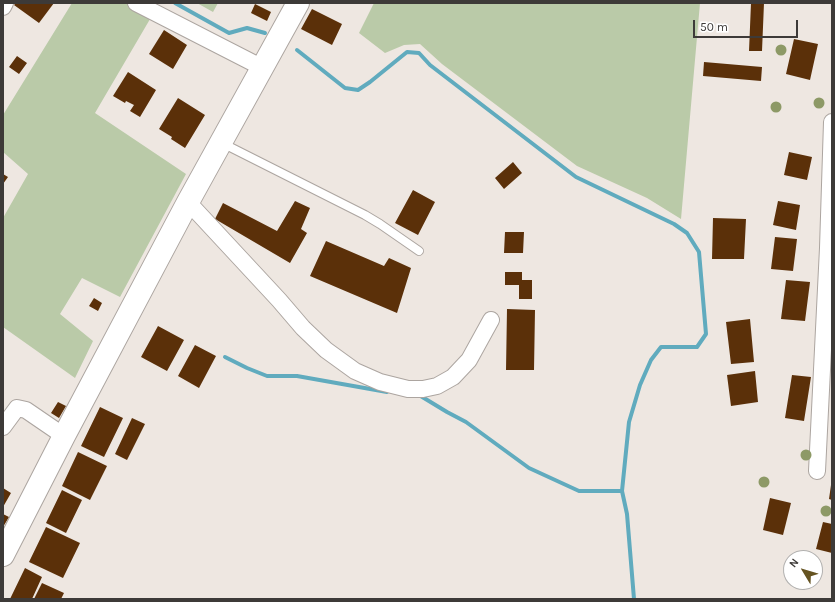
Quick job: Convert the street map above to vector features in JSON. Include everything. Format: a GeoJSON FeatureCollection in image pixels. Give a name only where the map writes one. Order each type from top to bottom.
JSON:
{"type":"FeatureCollection","features":[{"type":"Feature","properties":{"kind":"main road"},"geometry":{"type":"LineString","coordinates":[[3,555],[64,436],[188,202],[298,3]]}},
{"type":"Feature","properties":{"kind":"street"},"geometry":{"type":"LineString","coordinates":[[3,7],[5,3]]}},
{"type":"Feature","properties":{"kind":"street"},"geometry":{"type":"LineString","coordinates":[[136,3],[263,68]]}},
{"type":"Feature","properties":{"kind":"street"},"geometry":{"type":"LineString","coordinates":[[817,471],[828,248],[832,122]]}},
{"type":"Feature","properties":{"kind":"street"},"geometry":{"type":"LineString","coordinates":[[188,202],[312,337],[326,350],[355,371],[380,382],[408,389],[423,389],[437,386],[453,377],[469,360],[491,320]]}},
{"type":"Feature","properties":{"kind":"street"},"geometry":{"type":"LineString","coordinates":[[3,427],[17,408],[26,410],[64,436]]}},
{"type":"Feature","properties":{"kind":"lane"},"geometry":{"type":"LineString","coordinates":[[222,142],[365,215],[419,251]]}},
{"type":"Feature","properties":{"kind":"green space"},"geometry":{"type":"Polygon","coordinates":[[[72,3],[132,3],[153,14],[95,113],[186,174],[120,297],[82,278],[60,314],[93,341],[75,378],[3,327],[3,218],[28,174],[3,152],[3,115],[72,3]]]}},
{"type":"Feature","properties":{"kind":"green space"},"geometry":{"type":"Polygon","coordinates":[[[197,3],[218,3],[213,12],[197,3]]]}},
{"type":"Feature","properties":{"kind":"green space"},"geometry":{"type":"Polygon","coordinates":[[[374,3],[700,3],[681,219],[647,198],[577,166],[442,64],[420,44],[404,45],[385,53],[359,33],[374,3]]]}},
{"type":"Feature","properties":{"kind":"building"},"geometry":{"type":"Polygon","coordinates":[[[16,3],[54,3],[39,23],[14,5],[16,3]]]}},
{"type":"Feature","properties":{"kind":"building"},"geometry":{"type":"Polygon","coordinates":[[[751,3],[764,3],[762,51],[749,51],[751,3]]]}},
{"type":"Feature","properties":{"kind":"building"},"geometry":{"type":"Polygon","coordinates":[[[255,4],[271,12],[267,21],[251,13],[255,4]]]}},
{"type":"Feature","properties":{"kind":"building"},"geometry":{"type":"Polygon","coordinates":[[[312,9],[342,24],[332,45],[301,29],[312,9]]]}},
{"type":"Feature","properties":{"kind":"building"},"geometry":{"type":"Polygon","coordinates":[[[164,30],[187,45],[173,69],[149,54],[164,30]]]}},
{"type":"Feature","properties":{"kind":"building"},"geometry":{"type":"Polygon","coordinates":[[[794,39],[818,44],[810,80],[786,74],[794,39]]]}},
{"type":"Feature","properties":{"kind":"building"},"geometry":{"type":"Polygon","coordinates":[[[17,56],[27,63],[19,74],[9,67],[17,56]]]}},
{"type":"Feature","properties":{"kind":"building"},"geometry":{"type":"Polygon","coordinates":[[[704,62],[762,67],[761,81],[703,76],[704,62]]]}},
{"type":"Feature","properties":{"kind":"building"},"geometry":{"type":"Polygon","coordinates":[[[128,72],[156,90],[140,117],[130,111],[134,105],[126,101],[125,103],[113,96],[128,72]]]}},
{"type":"Feature","properties":{"kind":"building"},"geometry":{"type":"Polygon","coordinates":[[[178,98],[205,115],[185,148],[171,139],[172,137],[159,129],[178,98]]]}},
{"type":"Feature","properties":{"kind":"building"},"geometry":{"type":"Polygon","coordinates":[[[789,152],[812,157],[807,180],[784,175],[789,152]]]}},
{"type":"Feature","properties":{"kind":"building"},"geometry":{"type":"Polygon","coordinates":[[[513,162],[522,173],[504,189],[495,178],[513,162]]]}},
{"type":"Feature","properties":{"kind":"building"},"geometry":{"type":"Polygon","coordinates":[[[3,174],[8,177],[3,184],[3,174]]]}},
{"type":"Feature","properties":{"kind":"building"},"geometry":{"type":"Polygon","coordinates":[[[413,190],[435,202],[418,235],[395,223],[413,190]]]}},
{"type":"Feature","properties":{"kind":"building"},"geometry":{"type":"Polygon","coordinates":[[[295,201],[310,208],[301,229],[307,233],[290,263],[215,219],[223,203],[277,231],[295,201]]]}},
{"type":"Feature","properties":{"kind":"building"},"geometry":{"type":"Polygon","coordinates":[[[778,201],[800,205],[796,230],[773,225],[778,201]]]}},
{"type":"Feature","properties":{"kind":"building"},"geometry":{"type":"Polygon","coordinates":[[[713,218],[746,219],[744,259],[712,259],[713,218]]]}},
{"type":"Feature","properties":{"kind":"building"},"geometry":{"type":"Polygon","coordinates":[[[505,232],[524,232],[523,253],[504,253],[505,232]]]}},
{"type":"Feature","properties":{"kind":"building"},"geometry":{"type":"Polygon","coordinates":[[[775,237],[797,239],[793,271],[771,269],[775,237]]]}},
{"type":"Feature","properties":{"kind":"building"},"geometry":{"type":"Polygon","coordinates":[[[326,241],[384,266],[389,258],[411,268],[397,313],[310,276],[326,241]]]}},
{"type":"Feature","properties":{"kind":"building"},"geometry":{"type":"Polygon","coordinates":[[[505,272],[522,272],[522,280],[532,280],[532,299],[519,299],[519,285],[505,285],[505,272]]]}},
{"type":"Feature","properties":{"kind":"building"},"geometry":{"type":"Polygon","coordinates":[[[786,280],[810,282],[805,321],[781,319],[786,280]]]}},
{"type":"Feature","properties":{"kind":"building"},"geometry":{"type":"Polygon","coordinates":[[[94,298],[102,303],[98,311],[89,306],[94,298]]]}},
{"type":"Feature","properties":{"kind":"building"},"geometry":{"type":"Polygon","coordinates":[[[507,309],[535,310],[534,370],[506,370],[507,309]]]}},
{"type":"Feature","properties":{"kind":"building"},"geometry":{"type":"Polygon","coordinates":[[[750,319],[754,362],[731,364],[726,322],[750,319]]]}},
{"type":"Feature","properties":{"kind":"building"},"geometry":{"type":"Polygon","coordinates":[[[158,326],[184,340],[167,371],[141,357],[158,326]]]}},
{"type":"Feature","properties":{"kind":"building"},"geometry":{"type":"Polygon","coordinates":[[[195,345],[216,356],[199,388],[178,376],[195,345]]]}},
{"type":"Feature","properties":{"kind":"building"},"geometry":{"type":"Polygon","coordinates":[[[755,371],[758,402],[731,406],[727,375],[755,371]]]}},
{"type":"Feature","properties":{"kind":"building"},"geometry":{"type":"Polygon","coordinates":[[[792,375],[811,377],[804,421],[785,418],[792,375]]]}},
{"type":"Feature","properties":{"kind":"building"},"geometry":{"type":"Polygon","coordinates":[[[58,402],[66,406],[59,418],[51,413],[58,402]]]}},
{"type":"Feature","properties":{"kind":"building"},"geometry":{"type":"Polygon","coordinates":[[[100,407],[123,418],[104,457],[81,446],[100,407]]]}},
{"type":"Feature","properties":{"kind":"building"},"geometry":{"type":"Polygon","coordinates":[[[132,418],[145,424],[127,460],[115,454],[132,418]]]}},
{"type":"Feature","properties":{"kind":"building"},"geometry":{"type":"Polygon","coordinates":[[[78,452],[107,466],[90,500],[62,486],[78,452]]]}},
{"type":"Feature","properties":{"kind":"building"},"geometry":{"type":"Polygon","coordinates":[[[831,485],[832,486],[832,500],[829,499],[831,485]]]}},
{"type":"Feature","properties":{"kind":"building"},"geometry":{"type":"Polygon","coordinates":[[[3,488],[11,493],[3,507],[3,488]]]}},
{"type":"Feature","properties":{"kind":"building"},"geometry":{"type":"Polygon","coordinates":[[[62,490],[82,500],[66,533],[46,523],[62,490]]]}},
{"type":"Feature","properties":{"kind":"building"},"geometry":{"type":"Polygon","coordinates":[[[770,498],[791,503],[783,535],[763,530],[770,498]]]}},
{"type":"Feature","properties":{"kind":"building"},"geometry":{"type":"Polygon","coordinates":[[[3,514],[9,517],[3,527],[3,514]]]}},
{"type":"Feature","properties":{"kind":"building"},"geometry":{"type":"Polygon","coordinates":[[[823,522],[832,524],[832,553],[816,549],[823,522]]]}},
{"type":"Feature","properties":{"kind":"building"},"geometry":{"type":"Polygon","coordinates":[[[46,527],[80,543],[63,578],[29,562],[46,527]]]}},
{"type":"Feature","properties":{"kind":"building"},"geometry":{"type":"Polygon","coordinates":[[[25,568],[42,577],[32,599],[10,599],[25,568]]]}},
{"type":"Feature","properties":{"kind":"building"},"geometry":{"type":"Polygon","coordinates":[[[42,583],[64,593],[61,599],[34,599],[42,583]]]}},
{"type":"Feature","properties":{"kind":"waterway"},"geometry":{"type":"LineString","coordinates":[[175,3],[229,33],[247,28],[265,33]]}},
{"type":"Feature","properties":{"kind":"waterway"},"geometry":{"type":"LineString","coordinates":[[297,50],[345,88],[358,90],[407,52],[419,53],[430,65],[576,177],[674,224],[687,233],[699,252],[706,334],[697,347],[661,347],[651,360],[640,385],[629,422],[622,491],[627,514],[634,599]]}},
{"type":"Feature","properties":{"kind":"waterway"},"geometry":{"type":"LineString","coordinates":[[225,357],[267,376],[297,376],[387,392]]}},
{"type":"Feature","properties":{"kind":"waterway"},"geometry":{"type":"LineString","coordinates":[[419,395],[466,422],[529,468],[579,491],[622,491]]}}]}
